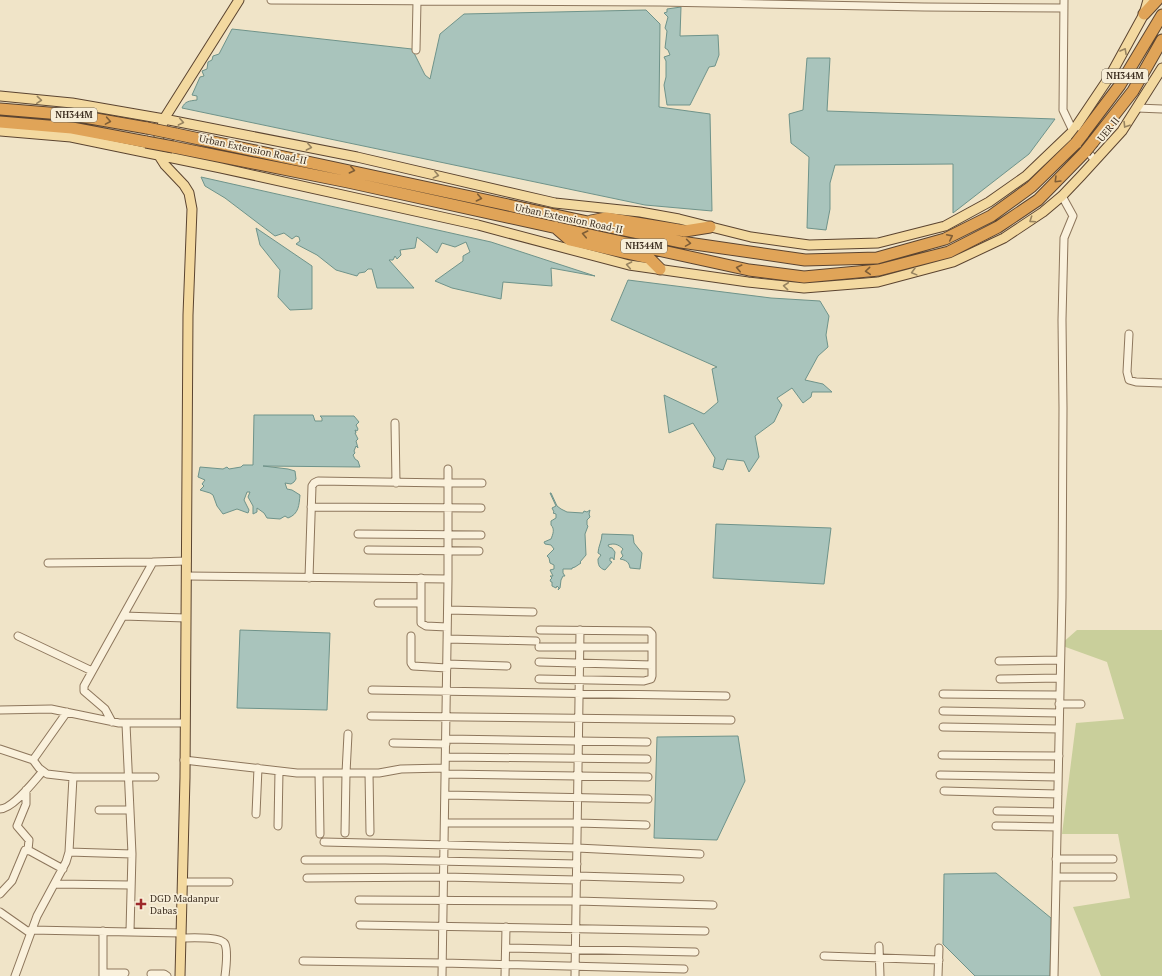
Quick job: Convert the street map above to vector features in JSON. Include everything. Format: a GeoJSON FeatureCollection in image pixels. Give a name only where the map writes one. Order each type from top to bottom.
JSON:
{"type":"FeatureCollection","features":[{"type":"Feature","properties":{"kind":"highway"},"geometry":{"type":"LineString","coordinates":[[1144,14],[1157,0]]}},
{"type":"Feature","properties":{"kind":"highway","name":"Urban Extension Road-II"},"geometry":{"type":"LineString","coordinates":[[0,109],[73,115],[148,128],[681,242],[805,260],[877,258],[945,239],[991,216],[1031,187],[1078,137],[1120,85],[1162,16]]}},
{"type":"Feature","properties":{"kind":"highway","name":"Urban Extension Road-II"},"geometry":{"type":"LineString","coordinates":[[0,122],[72,128],[173,147],[348,182],[749,270],[804,277],[879,270],[949,252],[998,227],[1038,200],[1088,148],[1133,91],[1162,40]]}},
{"type":"Feature","properties":{"kind":"highway"},"geometry":{"type":"LineString","coordinates":[[587,222],[606,218],[685,231],[710,226]]}},
{"type":"Feature","properties":{"kind":"highway"},"geometry":{"type":"LineString","coordinates":[[555,227],[570,240],[649,258],[660,269]]}},
{"type":"Feature","properties":{"kind":"main road"},"geometry":{"type":"LineString","coordinates":[[180,976],[187,576],[188,315],[192,209],[189,193],[184,185],[165,165],[160,156],[157,145],[164,119],[239,0]]}},
{"type":"Feature","properties":{"kind":"main road"},"geometry":{"type":"LineString","coordinates":[[0,96],[72,103],[164,119],[357,157],[555,203],[640,212],[679,219],[751,237],[809,246],[878,244],[945,226],[989,202],[1078,137],[1144,14],[1148,0]]}},
{"type":"Feature","properties":{"kind":"main road","name":"UER II"},"geometry":{"type":"LineString","coordinates":[[0,131],[71,137],[221,168],[478,225],[630,265],[748,282],[804,288],[878,282],[953,262],[1004,238],[1044,212],[1062,196],[1095,161],[1122,131],[1162,68]]}},
{"type":"Feature","properties":{"kind":"street"},"geometry":{"type":"LineString","coordinates":[[272,0],[714,1],[1064,4],[1063,110],[1078,137],[1088,148],[1095,161]]}},
{"type":"Feature","properties":{"kind":"street"},"geometry":{"type":"LineString","coordinates":[[414,1],[416,50]]}},
{"type":"Feature","properties":{"kind":"street"},"geometry":{"type":"LineString","coordinates":[[1137,108],[1162,109]]}},
{"type":"Feature","properties":{"kind":"street"},"geometry":{"type":"LineString","coordinates":[[1054,976],[1059,756],[1063,416],[1062,320],[1064,238],[1073,216],[1062,196]]}},
{"type":"Feature","properties":{"kind":"street"},"geometry":{"type":"LineString","coordinates":[[1129,334],[1127,372],[1129,380],[1136,382],[1162,383]]}},
{"type":"Feature","properties":{"kind":"street"},"geometry":{"type":"LineString","coordinates":[[395,423],[396,483]]}},
{"type":"Feature","properties":{"kind":"street"},"geometry":{"type":"LineString","coordinates":[[442,976],[448,610],[448,469]]}},
{"type":"Feature","properties":{"kind":"street"},"geometry":{"type":"LineString","coordinates":[[309,578],[312,486],[314,483],[318,481],[482,483]]}},
{"type":"Feature","properties":{"kind":"street"},"geometry":{"type":"LineString","coordinates":[[311,507],[481,508]]}},
{"type":"Feature","properties":{"kind":"street"},"geometry":{"type":"LineString","coordinates":[[358,534],[481,535]]}},
{"type":"Feature","properties":{"kind":"street"},"geometry":{"type":"LineString","coordinates":[[368,550],[479,551]]}},
{"type":"Feature","properties":{"kind":"street"},"geometry":{"type":"LineString","coordinates":[[48,563],[186,561]]}},
{"type":"Feature","properties":{"kind":"street"},"geometry":{"type":"LineString","coordinates":[[112,722],[105,709],[84,692],[83,689],[153,562]]}},
{"type":"Feature","properties":{"kind":"street"},"geometry":{"type":"LineString","coordinates":[[187,576],[448,579]]}},
{"type":"Feature","properties":{"kind":"street"},"geometry":{"type":"LineString","coordinates":[[421,578],[420,620],[423,626],[447,627]]}},
{"type":"Feature","properties":{"kind":"street"},"geometry":{"type":"LineString","coordinates":[[378,603],[421,603]]}},
{"type":"Feature","properties":{"kind":"street"},"geometry":{"type":"LineString","coordinates":[[448,610],[533,612]]}},
{"type":"Feature","properties":{"kind":"street"},"geometry":{"type":"LineString","coordinates":[[123,616],[186,618]]}},
{"type":"Feature","properties":{"kind":"street"},"geometry":{"type":"LineString","coordinates":[[539,679],[652,679],[652,634],[649,631],[540,630]]}},
{"type":"Feature","properties":{"kind":"street"},"geometry":{"type":"LineString","coordinates":[[575,976],[580,630]]}},
{"type":"Feature","properties":{"kind":"street"},"geometry":{"type":"LineString","coordinates":[[18,636],[92,671]]}},
{"type":"Feature","properties":{"kind":"street"},"geometry":{"type":"LineString","coordinates":[[411,636],[412,666],[507,666]]}},
{"type":"Feature","properties":{"kind":"street"},"geometry":{"type":"LineString","coordinates":[[447,639],[580,647],[652,647]]}},
{"type":"Feature","properties":{"kind":"street"},"geometry":{"type":"LineString","coordinates":[[999,661],[1060,660]]}},
{"type":"Feature","properties":{"kind":"street"},"geometry":{"type":"LineString","coordinates":[[539,662],[652,665]]}},
{"type":"Feature","properties":{"kind":"street"},"geometry":{"type":"LineString","coordinates":[[1000,678],[1060,678]]}},
{"type":"Feature","properties":{"kind":"street"},"geometry":{"type":"LineString","coordinates":[[372,690],[726,696]]}},
{"type":"Feature","properties":{"kind":"street"},"geometry":{"type":"LineString","coordinates":[[943,694],[1059,695]]}},
{"type":"Feature","properties":{"kind":"street"},"geometry":{"type":"LineString","coordinates":[[1059,704],[1081,704]]}},
{"type":"Feature","properties":{"kind":"street"},"geometry":{"type":"LineString","coordinates":[[0,710],[44,708],[126,724],[185,723]]}},
{"type":"Feature","properties":{"kind":"street"},"geometry":{"type":"LineString","coordinates":[[943,711],[1059,713]]}},
{"type":"Feature","properties":{"kind":"street"},"geometry":{"type":"LineString","coordinates":[[33,760],[67,712]]}},
{"type":"Feature","properties":{"kind":"street"},"geometry":{"type":"LineString","coordinates":[[371,716],[731,720]]}},
{"type":"Feature","properties":{"kind":"street"},"geometry":{"type":"LineString","coordinates":[[126,724],[132,854],[130,931]]}},
{"type":"Feature","properties":{"kind":"street"},"geometry":{"type":"LineString","coordinates":[[943,727],[1059,729]]}},
{"type":"Feature","properties":{"kind":"street"},"geometry":{"type":"LineString","coordinates":[[344,834],[348,734]]}},
{"type":"Feature","properties":{"kind":"street"},"geometry":{"type":"LineString","coordinates":[[393,743],[579,741],[647,742]]}},
{"type":"Feature","properties":{"kind":"street"},"geometry":{"type":"LineString","coordinates":[[0,749],[33,760],[43,772],[47,774],[73,777],[155,777]]}},
{"type":"Feature","properties":{"kind":"street"},"geometry":{"type":"LineString","coordinates":[[942,755],[1059,756]]}},
{"type":"Feature","properties":{"kind":"street"},"geometry":{"type":"LineString","coordinates":[[446,757],[647,759]]}},
{"type":"Feature","properties":{"kind":"street"},"geometry":{"type":"LineString","coordinates":[[184,760],[319,773],[384,773],[401,769],[578,776],[648,777]]}},
{"type":"Feature","properties":{"kind":"street"},"geometry":{"type":"LineString","coordinates":[[256,814],[258,768]]}},
{"type":"Feature","properties":{"kind":"street"},"geometry":{"type":"LineString","coordinates":[[278,826],[279,770]]}},
{"type":"Feature","properties":{"kind":"street"},"geometry":{"type":"LineString","coordinates":[[0,809],[4,809],[8,806],[43,772]]}},
{"type":"Feature","properties":{"kind":"street"},"geometry":{"type":"LineString","coordinates":[[319,773],[320,834]]}},
{"type":"Feature","properties":{"kind":"street"},"geometry":{"type":"LineString","coordinates":[[369,773],[370,832]]}},
{"type":"Feature","properties":{"kind":"street"},"geometry":{"type":"LineString","coordinates":[[940,775],[1058,777]]}},
{"type":"Feature","properties":{"kind":"street"},"geometry":{"type":"LineString","coordinates":[[15,976],[30,932],[37,916],[63,869],[69,852],[73,777]]}},
{"type":"Feature","properties":{"kind":"street"},"geometry":{"type":"LineString","coordinates":[[26,790],[26,804],[17,826],[29,840],[28,850]]}},
{"type":"Feature","properties":{"kind":"street"},"geometry":{"type":"LineString","coordinates":[[944,791],[1058,794]]}},
{"type":"Feature","properties":{"kind":"street"},"geometry":{"type":"LineString","coordinates":[[445,795],[648,799]]}},
{"type":"Feature","properties":{"kind":"street"},"geometry":{"type":"LineString","coordinates":[[99,810],[130,810]]}},
{"type":"Feature","properties":{"kind":"street"},"geometry":{"type":"LineString","coordinates":[[997,810],[1057,812]]}},
{"type":"Feature","properties":{"kind":"street"},"geometry":{"type":"LineString","coordinates":[[445,823],[578,823],[646,825]]}},
{"type":"Feature","properties":{"kind":"street"},"geometry":{"type":"LineString","coordinates":[[996,826],[1057,827]]}},
{"type":"Feature","properties":{"kind":"street"},"geometry":{"type":"LineString","coordinates":[[324,842],[577,848],[700,854]]}},
{"type":"Feature","properties":{"kind":"street"},"geometry":{"type":"LineString","coordinates":[[28,850],[63,869]]}},
{"type":"Feature","properties":{"kind":"street"},"geometry":{"type":"LineString","coordinates":[[0,894],[12,881],[23,852],[28,850]]}},
{"type":"Feature","properties":{"kind":"street"},"geometry":{"type":"LineString","coordinates":[[69,852],[132,854]]}},
{"type":"Feature","properties":{"kind":"street"},"geometry":{"type":"LineString","coordinates":[[1056,859],[1113,859]]}},
{"type":"Feature","properties":{"kind":"street"},"geometry":{"type":"LineString","coordinates":[[306,860],[577,864]]}},
{"type":"Feature","properties":{"kind":"street"},"geometry":{"type":"LineString","coordinates":[[307,878],[444,877],[680,879]]}},
{"type":"Feature","properties":{"kind":"street"},"geometry":{"type":"LineString","coordinates":[[1056,877],[1113,877]]}},
{"type":"Feature","properties":{"kind":"street"},"geometry":{"type":"LineString","coordinates":[[182,882],[229,882]]}},
{"type":"Feature","properties":{"kind":"street"},"geometry":{"type":"LineString","coordinates":[[55,884],[130,885]]}},
{"type":"Feature","properties":{"kind":"street"},"geometry":{"type":"LineString","coordinates":[[359,900],[576,901],[713,905]]}},
{"type":"Feature","properties":{"kind":"street"},"geometry":{"type":"LineString","coordinates":[[0,912],[30,932],[130,931],[217,939],[225,943],[225,976]]}},
{"type":"Feature","properties":{"kind":"street"},"geometry":{"type":"LineString","coordinates":[[360,925],[705,931]]}},
{"type":"Feature","properties":{"kind":"street"},"geometry":{"type":"LineString","coordinates":[[505,976],[506,927]]}},
{"type":"Feature","properties":{"kind":"street"},"geometry":{"type":"LineString","coordinates":[[103,931],[103,974],[126,973]]}},
{"type":"Feature","properties":{"kind":"street"},"geometry":{"type":"LineString","coordinates":[[880,946],[880,976]]}},
{"type":"Feature","properties":{"kind":"street"},"geometry":{"type":"LineString","coordinates":[[506,948],[695,952]]}},
{"type":"Feature","properties":{"kind":"street"},"geometry":{"type":"LineString","coordinates":[[938,976],[939,948]]}},
{"type":"Feature","properties":{"kind":"street"},"geometry":{"type":"LineString","coordinates":[[824,956],[939,960]]}},
{"type":"Feature","properties":{"kind":"street"},"geometry":{"type":"LineString","coordinates":[[303,961],[506,964],[684,969]]}},
{"type":"Feature","properties":{"kind":"street"},"geometry":{"type":"LineString","coordinates":[[151,974],[164,974],[167,976]]}},
{"type":"Feature","properties":{"kind":"green space"},"geometry":{"type":"Polygon","coordinates":[[[1077,630],[1162,630],[1162,976],[1101,976],[1073,907],[1130,898],[1118,834],[1062,834],[1076,723],[1124,719],[1107,662],[1060,645],[1077,630]]]}},
{"type":"Feature","properties":{"kind":"water"},"geometry":{"type":"Polygon","coordinates":[[[681,7],[680,36],[718,35],[719,55],[715,66],[709,67],[690,105],[667,105],[664,85],[666,77],[666,61],[664,57],[670,55],[668,50],[665,48],[667,31],[665,28],[668,17],[664,13],[667,12],[667,9],[681,7]]]}},
{"type":"Feature","properties":{"kind":"water"},"geometry":{"type":"Polygon","coordinates":[[[646,10],[660,24],[659,107],[710,114],[712,211],[645,205],[182,108],[184,104],[197,100],[197,96],[192,95],[200,77],[204,76],[202,71],[207,69],[208,62],[212,60],[213,56],[219,54],[232,29],[412,49],[425,75],[430,79],[440,34],[464,14],[646,10]]]}},
{"type":"Feature","properties":{"kind":"water"},"geometry":{"type":"Polygon","coordinates":[[[807,58],[830,58],[827,111],[1055,119],[1029,154],[953,213],[953,164],[835,165],[830,183],[830,209],[826,230],[807,228],[809,157],[791,143],[789,114],[803,110],[807,58]]]}},
{"type":"Feature","properties":{"kind":"water"},"geometry":{"type":"Polygon","coordinates":[[[201,177],[491,242],[595,276],[551,268],[552,286],[503,282],[501,299],[452,288],[435,281],[463,261],[463,256],[470,252],[466,242],[455,247],[442,243],[437,253],[417,237],[415,248],[400,250],[401,255],[397,259],[395,256],[393,260],[389,260],[414,288],[377,288],[372,269],[359,273],[357,276],[336,270],[317,255],[296,244],[300,241],[299,237],[296,236],[292,239],[284,233],[275,236],[225,198],[205,186],[201,177]]]}},
{"type":"Feature","properties":{"kind":"water"},"geometry":{"type":"Polygon","coordinates":[[[256,228],[312,266],[312,309],[290,310],[278,297],[280,270],[260,245],[256,228]]]}},
{"type":"Feature","properties":{"kind":"water"},"geometry":{"type":"Polygon","coordinates":[[[628,280],[771,298],[820,301],[829,316],[826,335],[828,347],[818,356],[805,380],[823,384],[832,392],[812,392],[811,397],[803,403],[792,388],[777,398],[782,405],[774,422],[755,436],[759,457],[749,472],[744,461],[727,459],[723,470],[713,467],[715,458],[693,423],[669,433],[664,395],[704,414],[718,402],[712,369],[717,367],[611,320],[628,280]]]}},
{"type":"Feature","properties":{"kind":"water"},"geometry":{"type":"Polygon","coordinates":[[[254,415],[313,415],[315,421],[322,421],[320,416],[354,416],[359,422],[356,425],[358,429],[357,431],[355,430],[358,439],[356,441],[358,448],[356,446],[354,451],[355,453],[353,455],[358,461],[360,467],[263,466],[295,471],[296,479],[294,482],[291,484],[285,483],[287,489],[300,495],[298,509],[296,512],[288,518],[285,516],[280,519],[267,518],[264,513],[257,508],[257,512],[253,514],[253,506],[248,497],[250,492],[247,492],[244,500],[249,510],[248,513],[237,509],[223,514],[217,506],[213,495],[200,490],[204,486],[202,484],[205,480],[198,477],[200,467],[223,469],[227,467],[229,469],[241,467],[243,465],[253,465],[254,415]]]}},
{"type":"Feature","properties":{"kind":"water"},"geometry":{"type":"Polygon","coordinates":[[[551,493],[557,506],[567,512],[583,513],[584,511],[587,512],[590,510],[590,517],[587,520],[588,526],[585,534],[586,555],[580,562],[581,563],[572,569],[563,569],[565,576],[563,576],[561,580],[560,588],[558,590],[559,588],[557,586],[556,588],[552,586],[552,582],[550,580],[552,578],[550,576],[553,576],[550,570],[554,569],[554,565],[550,563],[547,556],[554,549],[551,545],[545,544],[544,542],[551,539],[553,530],[551,521],[556,518],[556,514],[553,513],[552,508],[556,506],[551,493]]]}},
{"type":"Feature","properties":{"kind":"water"},"geometry":{"type":"Polygon","coordinates":[[[716,524],[831,528],[824,584],[713,578],[716,524]]]}},
{"type":"Feature","properties":{"kind":"water"},"geometry":{"type":"Polygon","coordinates":[[[602,534],[633,535],[634,543],[642,553],[640,569],[630,568],[627,562],[620,559],[623,556],[621,552],[623,549],[614,544],[608,545],[615,552],[614,560],[613,558],[610,558],[610,561],[612,562],[605,570],[600,567],[598,559],[601,555],[598,553],[602,534]]]}},
{"type":"Feature","properties":{"kind":"water"},"geometry":{"type":"Polygon","coordinates":[[[240,630],[330,633],[327,710],[237,708],[240,630]]]}},
{"type":"Feature","properties":{"kind":"water"},"geometry":{"type":"Polygon","coordinates":[[[738,736],[745,781],[717,840],[654,838],[657,737],[738,736]]]}},
{"type":"Feature","properties":{"kind":"water"},"geometry":{"type":"Polygon","coordinates":[[[996,873],[1051,918],[1050,976],[975,976],[943,944],[944,874],[996,873]]]}},
{"type":"Feature","properties":{"kind":"place","name":"DGD Madanpur Dabas"},"geometry":{"type":"Point","coordinates":[141,904]}}]}
